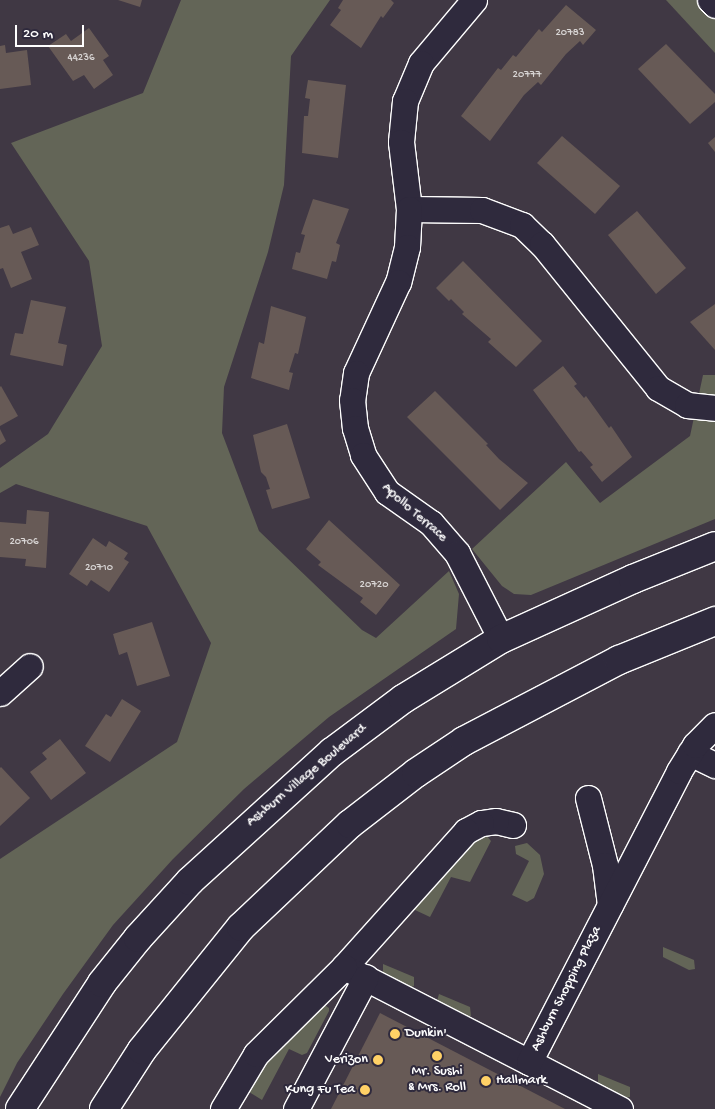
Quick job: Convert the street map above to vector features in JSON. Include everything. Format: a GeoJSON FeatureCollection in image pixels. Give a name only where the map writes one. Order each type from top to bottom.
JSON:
{"type":"FeatureCollection","features":[{"type":"Feature","properties":{"kind":"main road","name":"Ashburn Village Boulevard"},"geometry":{"type":"LineString","coordinates":[[20,1109],[102,983],[190,881],[332,752],[404,699],[501,639],[633,579],[715,546]]}},
{"type":"Feature","properties":{"kind":"main road"},"geometry":{"type":"LineString","coordinates":[[104,1109],[142,1050],[241,927],[350,824],[416,773],[464,742],[619,660],[715,621]]}},
{"type":"Feature","properties":{"kind":"street","name":"Apollo Terrace"},"geometry":{"type":"LineString","coordinates":[[474,0],[421,63],[405,101],[401,142],[408,210],[407,246],[398,282],[356,373],[352,400],[355,428],[363,455],[387,492],[431,523],[457,553],[501,639]]}},
{"type":"Feature","properties":{"kind":"street"},"geometry":{"type":"LineString","coordinates":[[710,0],[715,5]]}},
{"type":"Feature","properties":{"kind":"street"},"geometry":{"type":"LineString","coordinates":[[408,210],[482,210],[522,226],[542,244],[658,388],[687,405],[715,408]]}},
{"type":"Feature","properties":{"kind":"street"},"geometry":{"type":"LineString","coordinates":[[0,693],[30,666]]}},
{"type":"Feature","properties":{"kind":"street","name":"Ashburn Shopping Plaza"},"geometry":{"type":"LineString","coordinates":[[620,1109],[529,1062],[690,753],[715,724]]}},
{"type":"Feature","properties":{"kind":"street"},"geometry":{"type":"LineString","coordinates":[[690,753],[715,766]]}},
{"type":"Feature","properties":{"kind":"street"},"geometry":{"type":"LineString","coordinates":[[588,798],[605,866],[610,905]]}},
{"type":"Feature","properties":{"kind":"street"},"geometry":{"type":"LineString","coordinates":[[223,1109],[256,1054],[344,967],[466,831],[482,823],[496,821],[513,825]]}},
{"type":"Feature","properties":{"kind":"street"},"geometry":{"type":"LineString","coordinates":[[344,967],[529,1062]]}},
{"type":"Feature","properties":{"kind":"street"},"geometry":{"type":"LineString","coordinates":[[296,1109],[366,977]]}},
{"type":"Feature","properties":{"kind":"green space"},"geometry":{"type":"Polygon","coordinates":[[[181,0],[330,0],[291,56],[284,185],[268,252],[224,387],[222,433],[259,531],[362,630],[376,638],[449,571],[459,594],[456,629],[329,717],[244,789],[173,859],[113,925],[63,994],[17,1063],[0,1097],[0,859],[177,742],[211,643],[147,526],[16,484],[0,493],[0,468],[48,434],[102,346],[89,261],[11,143],[143,93],[181,0]]]}},
{"type":"Feature","properties":{"kind":"green space"},"geometry":{"type":"Polygon","coordinates":[[[666,0],[715,0],[715,53],[666,0]]]}},
{"type":"Feature","properties":{"kind":"green space"},"geometry":{"type":"Polygon","coordinates":[[[703,375],[715,375],[715,519],[531,595],[514,594],[502,586],[472,549],[566,462],[600,503],[690,436],[703,375]]]}},
{"type":"Feature","properties":{"kind":"green space"},"geometry":{"type":"Polygon","coordinates":[[[486,835],[491,841],[470,882],[451,877],[430,917],[415,910],[413,907],[476,838],[486,835]]]}},
{"type":"Feature","properties":{"kind":"green space"},"geometry":{"type":"Polygon","coordinates":[[[527,843],[540,855],[544,874],[534,898],[527,902],[512,895],[529,861],[516,854],[515,846],[527,843]]]}},
{"type":"Feature","properties":{"kind":"green space"},"geometry":{"type":"Polygon","coordinates":[[[663,947],[694,960],[695,969],[689,970],[663,957],[663,947]]]}},
{"type":"Feature","properties":{"kind":"green space"},"geometry":{"type":"Polygon","coordinates":[[[383,964],[414,977],[414,986],[409,988],[383,975],[383,964]]]}},
{"type":"Feature","properties":{"kind":"green space"},"geometry":{"type":"Polygon","coordinates":[[[439,994],[470,1007],[471,1016],[465,1017],[437,1001],[439,994]]]}},
{"type":"Feature","properties":{"kind":"green space"},"geometry":{"type":"Polygon","coordinates":[[[323,1004],[329,1008],[329,1011],[307,1053],[302,1055],[289,1049],[262,1100],[249,1092],[249,1082],[323,1004]]]}},
{"type":"Feature","properties":{"kind":"green space"},"geometry":{"type":"Polygon","coordinates":[[[598,1074],[630,1087],[630,1097],[625,1098],[598,1085],[598,1074]]]}},
{"type":"Feature","properties":{"kind":"building"},"geometry":{"type":"Polygon","coordinates":[[[118,0],[142,0],[140,7],[118,0]]]}},
{"type":"Feature","properties":{"kind":"building"},"geometry":{"type":"Polygon","coordinates":[[[343,0],[391,0],[394,3],[383,18],[381,16],[361,48],[330,25],[341,10],[338,8],[343,0]]]}},
{"type":"Feature","properties":{"kind":"building"},"geometry":{"type":"Polygon","coordinates":[[[566,5],[596,30],[583,45],[580,41],[566,54],[541,85],[538,82],[524,95],[490,141],[461,116],[498,68],[501,70],[513,55],[516,57],[539,29],[542,32],[566,5]]]}},
{"type":"Feature","properties":{"kind":"building"},"geometry":{"type":"Polygon","coordinates":[[[89,28],[109,56],[103,60],[113,75],[94,89],[84,75],[73,81],[48,46],[66,34],[71,41],[89,28]]]}},
{"type":"Feature","properties":{"kind":"building"},"geometry":{"type":"Polygon","coordinates":[[[666,44],[715,94],[715,102],[690,124],[638,69],[666,44]]]}},
{"type":"Feature","properties":{"kind":"building"},"geometry":{"type":"Polygon","coordinates":[[[5,45],[6,53],[27,50],[31,85],[0,89],[0,46],[5,45]]]}},
{"type":"Feature","properties":{"kind":"building"},"geometry":{"type":"Polygon","coordinates":[[[308,80],[346,85],[338,158],[302,153],[304,116],[308,116],[310,99],[305,98],[308,80]]]}},
{"type":"Feature","properties":{"kind":"building"},"geometry":{"type":"Polygon","coordinates":[[[562,136],[620,186],[595,214],[537,163],[562,136]]]}},
{"type":"Feature","properties":{"kind":"building"},"geometry":{"type":"Polygon","coordinates":[[[715,137],[715,152],[708,143],[715,137]]]}},
{"type":"Feature","properties":{"kind":"building"},"geometry":{"type":"Polygon","coordinates":[[[313,199],[349,209],[336,243],[340,245],[336,262],[332,261],[327,279],[292,269],[296,252],[300,253],[305,235],[301,234],[313,199]]]}},
{"type":"Feature","properties":{"kind":"building"},"geometry":{"type":"Polygon","coordinates":[[[637,211],[686,268],[656,294],[608,235],[637,211]]]}},
{"type":"Feature","properties":{"kind":"building"},"geometry":{"type":"Polygon","coordinates":[[[9,225],[13,234],[31,227],[39,245],[21,252],[32,279],[11,288],[3,268],[0,269],[0,228],[9,225]]]}},
{"type":"Feature","properties":{"kind":"building"},"geometry":{"type":"Polygon","coordinates":[[[463,261],[542,341],[516,367],[488,342],[491,339],[462,314],[464,312],[451,299],[449,301],[436,288],[463,261]]]}},
{"type":"Feature","properties":{"kind":"building"},"geometry":{"type":"Polygon","coordinates":[[[31,300],[66,307],[58,343],[67,345],[63,366],[10,355],[15,333],[23,334],[31,300]]]}},
{"type":"Feature","properties":{"kind":"building"},"geometry":{"type":"Polygon","coordinates":[[[715,304],[715,350],[690,322],[715,304]]]}},
{"type":"Feature","properties":{"kind":"building"},"geometry":{"type":"Polygon","coordinates":[[[271,306],[306,317],[298,354],[295,353],[289,372],[293,373],[289,390],[251,378],[259,342],[264,344],[271,306]]]}},
{"type":"Feature","properties":{"kind":"building"},"geometry":{"type":"Polygon","coordinates":[[[563,366],[577,384],[574,386],[584,398],[586,396],[609,428],[611,426],[632,457],[602,482],[590,467],[593,465],[581,451],[579,452],[533,390],[563,366]]]}},
{"type":"Feature","properties":{"kind":"building"},"geometry":{"type":"Polygon","coordinates":[[[0,387],[18,416],[0,426],[0,387]]]}},
{"type":"Feature","properties":{"kind":"building"},"geometry":{"type":"Polygon","coordinates":[[[435,391],[488,444],[486,445],[499,459],[528,483],[500,510],[407,417],[435,391]]]}},
{"type":"Feature","properties":{"kind":"building"},"geometry":{"type":"Polygon","coordinates":[[[287,424],[310,498],[272,509],[266,490],[270,489],[266,477],[261,472],[253,435],[287,424]]]}},
{"type":"Feature","properties":{"kind":"building"},"geometry":{"type":"Polygon","coordinates":[[[0,429],[6,441],[0,445],[0,429]]]}},
{"type":"Feature","properties":{"kind":"building"},"geometry":{"type":"Polygon","coordinates":[[[27,510],[49,512],[46,568],[25,566],[26,559],[0,557],[0,522],[26,524],[27,510]]]}},
{"type":"Feature","properties":{"kind":"building"},"geometry":{"type":"Polygon","coordinates":[[[329,520],[400,585],[376,615],[360,602],[363,598],[318,565],[321,562],[306,549],[329,520]]]}},
{"type":"Feature","properties":{"kind":"building"},"geometry":{"type":"Polygon","coordinates":[[[93,538],[106,547],[109,541],[128,553],[124,559],[129,562],[109,592],[91,580],[87,586],[69,574],[93,538]]]}},
{"type":"Feature","properties":{"kind":"building"},"geometry":{"type":"Polygon","coordinates":[[[152,622],[170,676],[137,686],[127,652],[119,655],[113,634],[152,622]]]}},
{"type":"Feature","properties":{"kind":"building"},"geometry":{"type":"Polygon","coordinates":[[[122,699],[141,711],[110,762],[85,746],[106,714],[111,717],[122,699]]]}},
{"type":"Feature","properties":{"kind":"building"},"geometry":{"type":"Polygon","coordinates":[[[60,739],[86,773],[51,800],[30,772],[47,759],[42,753],[60,739]]]}},
{"type":"Feature","properties":{"kind":"building"},"geometry":{"type":"Polygon","coordinates":[[[0,768],[30,798],[0,826],[0,768]]]}},
{"type":"Feature","properties":{"kind":"building"},"geometry":{"type":"Polygon","coordinates":[[[380,1013],[565,1109],[331,1109],[380,1013]]]}},
{"type":"Feature","properties":{"kind":"place","name":"Dunkin'"},"geometry":{"type":"Point","coordinates":[395,1034]}},
{"type":"Feature","properties":{"kind":"place","name":"Mr. Sushi & Mrs. Roll"},"geometry":{"type":"Point","coordinates":[437,1056]}},
{"type":"Feature","properties":{"kind":"place","name":"Verizon"},"geometry":{"type":"Point","coordinates":[378,1060]}},
{"type":"Feature","properties":{"kind":"place","name":"Hallmark"},"geometry":{"type":"Point","coordinates":[486,1081]}},
{"type":"Feature","properties":{"kind":"place","name":"Kung Fu Tea"},"geometry":{"type":"Point","coordinates":[365,1090]}}]}
